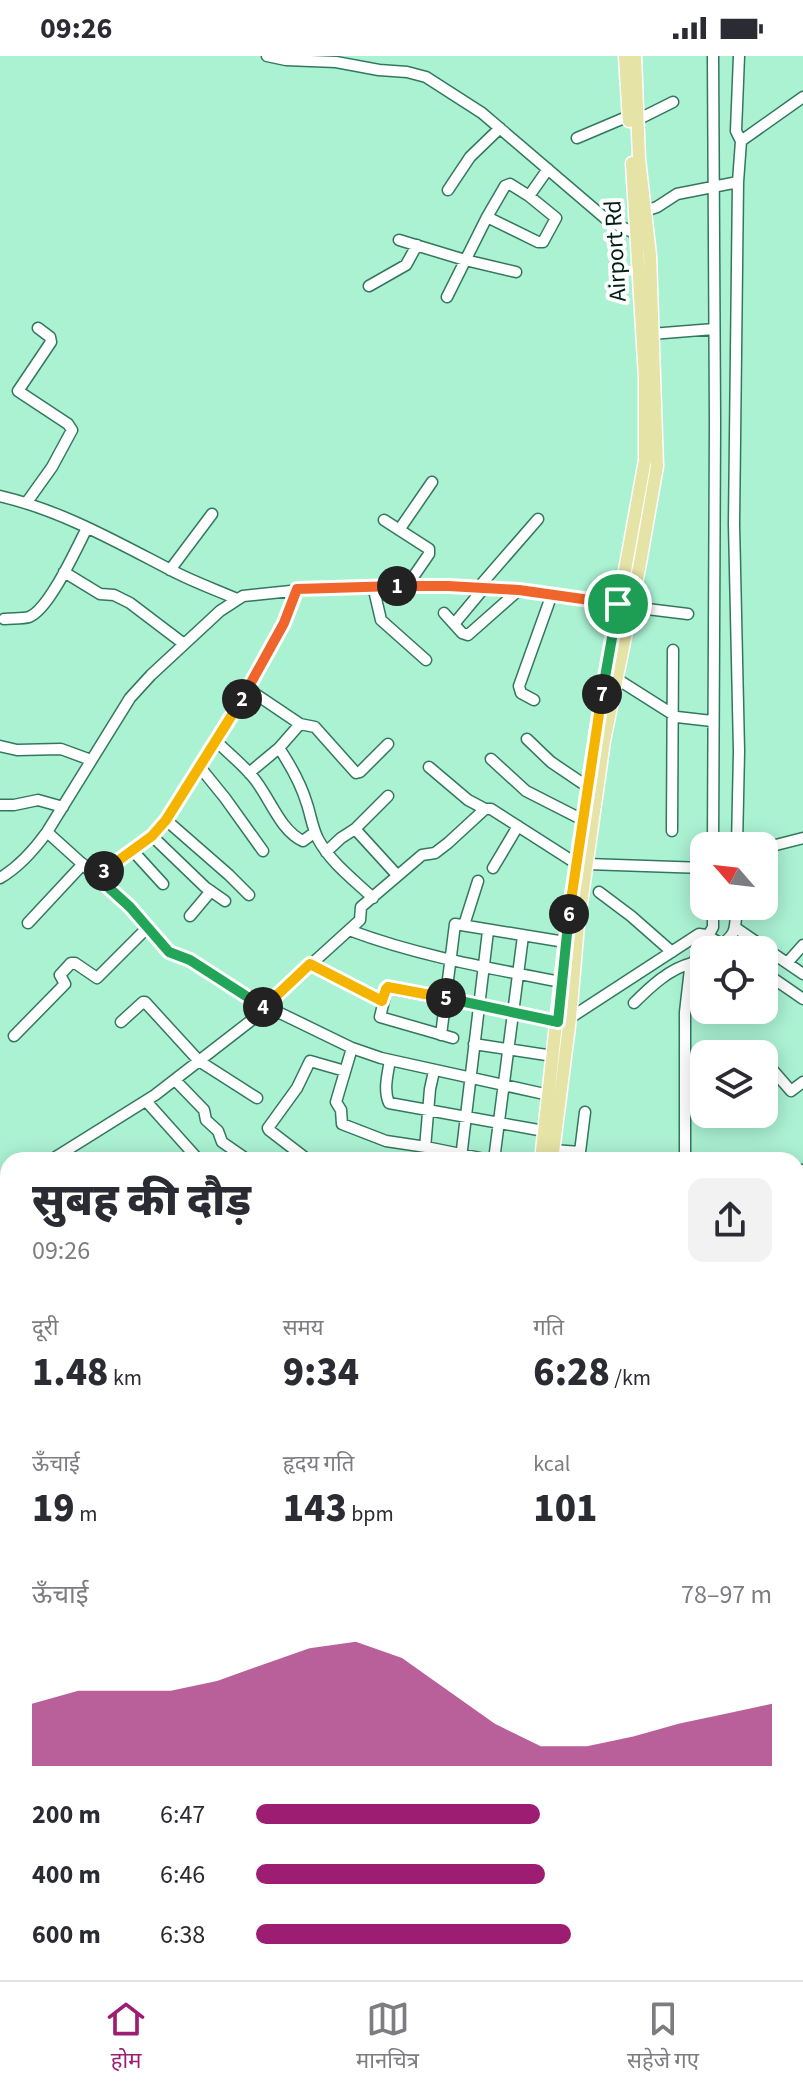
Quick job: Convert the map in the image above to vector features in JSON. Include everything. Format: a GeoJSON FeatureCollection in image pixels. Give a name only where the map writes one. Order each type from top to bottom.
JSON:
{"type":"FeatureCollection","features":[{"type":"Feature","properties":{"kind":"main road","name":"Airport Rd"},"geometry":{"type":"LineString","coordinates":[[625,56],[633,118],[646,444],[625,606]]}},
{"type":"Feature","properties":{"kind":"main road"},"geometry":{"type":"LineString","coordinates":[[542,1152],[553,1056],[564,1020],[578,925],[583,820],[597,725],[657,466],[650,255],[633,118],[635,56]]}},
{"type":"Feature","properties":{"kind":"main road"},"geometry":{"type":"LineString","coordinates":[[568,1152],[561,982],[565,942],[617,679],[625,606]]}},
{"type":"Feature","properties":{"kind":"street"},"geometry":{"type":"LineString","coordinates":[[267,56],[336,62],[419,75],[482,113],[606,219],[636,234]]}},
{"type":"Feature","properties":{"kind":"street"},"geometry":{"type":"LineString","coordinates":[[713,56],[726,184],[724,525],[712,721],[713,832]]}},
{"type":"Feature","properties":{"kind":"street"},"geometry":{"type":"LineString","coordinates":[[739,56],[736,131],[741,141]]}},
{"type":"Feature","properties":{"kind":"street"},"geometry":{"type":"LineString","coordinates":[[737,832],[739,751],[714,329],[726,184],[741,141],[803,97]]}},
{"type":"Feature","properties":{"kind":"street"},"geometry":{"type":"LineString","coordinates":[[577,138],[673,102]]}},
{"type":"Feature","properties":{"kind":"street"},"geometry":{"type":"LineString","coordinates":[[448,190],[470,157],[500,128]]}},
{"type":"Feature","properties":{"kind":"street"},"geometry":{"type":"LineString","coordinates":[[529,196],[548,169]]}},
{"type":"Feature","properties":{"kind":"street"},"geometry":{"type":"LineString","coordinates":[[447,297],[487,217],[506,184],[529,196],[556,218],[543,242],[538,242],[487,217]]}},
{"type":"Feature","properties":{"kind":"street"},"geometry":{"type":"LineString","coordinates":[[645,211],[677,194],[726,184]]}},
{"type":"Feature","properties":{"kind":"street"},"geometry":{"type":"LineString","coordinates":[[399,240],[516,272]]}},
{"type":"Feature","properties":{"kind":"street"},"geometry":{"type":"LineString","coordinates":[[369,286],[406,265],[417,245]]}},
{"type":"Feature","properties":{"kind":"street"},"geometry":{"type":"LineString","coordinates":[[27,502],[52,467],[72,430],[68,424],[18,391],[51,342],[50,337],[38,328]]}},
{"type":"Feature","properties":{"kind":"street"},"geometry":{"type":"LineString","coordinates":[[651,334],[714,329]]}},
{"type":"Feature","properties":{"kind":"street"},"geometry":{"type":"LineString","coordinates":[[399,530],[432,482]]}},
{"type":"Feature","properties":{"kind":"street"},"geometry":{"type":"LineString","coordinates":[[0,496],[27,502],[87,528],[170,570],[237,599]]}},
{"type":"Feature","properties":{"kind":"street"},"geometry":{"type":"LineString","coordinates":[[170,570],[212,514]]}},
{"type":"Feature","properties":{"kind":"street"},"geometry":{"type":"LineString","coordinates":[[454,624],[538,519]]}},
{"type":"Feature","properties":{"kind":"street"},"geometry":{"type":"LineString","coordinates":[[384,520],[428,547],[429,551],[407,586]]}},
{"type":"Feature","properties":{"kind":"street"},"geometry":{"type":"LineString","coordinates":[[4,619],[31,616],[53,591],[87,528]]}},
{"type":"Feature","properties":{"kind":"street"},"geometry":{"type":"LineString","coordinates":[[64,572],[100,594],[114,595],[130,603],[184,644]]}},
{"type":"Feature","properties":{"kind":"street"},"geometry":{"type":"LineString","coordinates":[[0,878],[11,872],[39,844],[130,698],[220,611],[243,596],[297,589],[373,586],[481,588],[552,594],[688,614]]}},
{"type":"Feature","properties":{"kind":"street"},"geometry":{"type":"LineString","coordinates":[[373,586],[381,620],[426,660]]}},
{"type":"Feature","properties":{"kind":"street"},"geometry":{"type":"LineString","coordinates":[[97,877],[152,836],[166,820],[248,689],[284,623],[297,589]]}},
{"type":"Feature","properties":{"kind":"street"},"geometry":{"type":"LineString","coordinates":[[444,613],[462,633],[468,635],[519,590]]}},
{"type":"Feature","properties":{"kind":"street"},"geometry":{"type":"LineString","coordinates":[[534,700],[521,693],[519,686],[552,594]]}},
{"type":"Feature","properties":{"kind":"street"},"geometry":{"type":"LineString","coordinates":[[672,831],[673,650]]}},
{"type":"Feature","properties":{"kind":"street"},"geometry":{"type":"LineString","coordinates":[[617,679],[672,714],[712,721]]}},
{"type":"Feature","properties":{"kind":"street"},"geometry":{"type":"LineString","coordinates":[[248,689],[300,724],[315,727],[356,773],[388,744]]}},
{"type":"Feature","properties":{"kind":"street"},"geometry":{"type":"LineString","coordinates":[[249,773],[279,748],[300,724]]}},
{"type":"Feature","properties":{"kind":"street"},"geometry":{"type":"LineString","coordinates":[[527,739],[551,762],[588,787]]}},
{"type":"Feature","properties":{"kind":"street"},"geometry":{"type":"LineString","coordinates":[[215,740],[249,773],[298,839],[303,841],[315,832]]}},
{"type":"Feature","properties":{"kind":"street"},"geometry":{"type":"LineString","coordinates":[[0,746],[17,750],[61,749],[91,760]]}},
{"type":"Feature","properties":{"kind":"street"},"geometry":{"type":"LineString","coordinates":[[279,748],[294,770],[315,832],[326,852],[373,898]]}},
{"type":"Feature","properties":{"kind":"street"},"geometry":{"type":"LineString","coordinates":[[491,759],[526,791],[583,820]]}},
{"type":"Feature","properties":{"kind":"street"},"geometry":{"type":"LineString","coordinates":[[199,766],[263,851]]}},
{"type":"Feature","properties":{"kind":"street"},"geometry":{"type":"LineString","coordinates":[[429,767],[468,800],[491,809],[582,864],[690,868]]}},
{"type":"Feature","properties":{"kind":"street"},"geometry":{"type":"LineString","coordinates":[[326,852],[388,796]]}},
{"type":"Feature","properties":{"kind":"street"},"geometry":{"type":"LineString","coordinates":[[0,805],[38,800],[63,807]]}},
{"type":"Feature","properties":{"kind":"street"},"geometry":{"type":"LineString","coordinates":[[64,1152],[146,1101],[266,1009],[274,998],[361,919],[361,907],[422,855],[435,853],[485,809]]}},
{"type":"Feature","properties":{"kind":"street"},"geometry":{"type":"LineString","coordinates":[[166,820],[249,895]]}},
{"type":"Feature","properties":{"kind":"street"},"geometry":{"type":"LineString","coordinates":[[493,868],[518,826]]}},
{"type":"Feature","properties":{"kind":"street"},"geometry":{"type":"LineString","coordinates":[[355,829],[397,875]]}},
{"type":"Feature","properties":{"kind":"street"},"geometry":{"type":"LineString","coordinates":[[47,832],[130,907],[169,952],[190,960],[266,1009],[352,1048],[390,1060],[549,1095]]}},
{"type":"Feature","properties":{"kind":"street"},"geometry":{"type":"LineString","coordinates":[[152,836],[225,901]]}},
{"type":"Feature","properties":{"kind":"street"},"geometry":{"type":"LineString","coordinates":[[778,844],[803,838]]}},
{"type":"Feature","properties":{"kind":"street"},"geometry":{"type":"LineString","coordinates":[[132,850],[163,884]]}},
{"type":"Feature","properties":{"kind":"street"},"geometry":{"type":"LineString","coordinates":[[28,923],[83,864]]}},
{"type":"Feature","properties":{"kind":"street"},"geometry":{"type":"LineString","coordinates":[[464,925],[478,881]]}},
{"type":"Feature","properties":{"kind":"street"},"geometry":{"type":"LineString","coordinates":[[190,916],[211,891]]}},
{"type":"Feature","properties":{"kind":"street"},"geometry":{"type":"LineString","coordinates":[[599,892],[672,952]]}},
{"type":"Feature","properties":{"kind":"street"},"geometry":{"type":"LineString","coordinates":[[441,1035],[456,923],[565,942]]}},
{"type":"Feature","properties":{"kind":"street"},"geometry":{"type":"LineString","coordinates":[[14,1036],[65,984],[60,975],[71,963],[97,978],[148,927]]}},
{"type":"Feature","properties":{"kind":"street"},"geometry":{"type":"LineString","coordinates":[[349,930],[404,950],[561,982]]}},
{"type":"Feature","properties":{"kind":"street"},"geometry":{"type":"LineString","coordinates":[[462,1152],[488,931]]}},
{"type":"Feature","properties":{"kind":"street"},"geometry":{"type":"LineString","coordinates":[[494,1152],[500,1124],[523,936]]}},
{"type":"Feature","properties":{"kind":"street"},"geometry":{"type":"LineString","coordinates":[[453,1038],[381,1017],[386,989],[564,1020],[690,940]]}},
{"type":"Feature","properties":{"kind":"street"},"geometry":{"type":"LineString","coordinates":[[787,963],[803,945]]}},
{"type":"Feature","properties":{"kind":"street"},"geometry":{"type":"LineString","coordinates":[[778,960],[803,974]]}},
{"type":"Feature","properties":{"kind":"street"},"geometry":{"type":"LineString","coordinates":[[310,964],[382,1001]]}},
{"type":"Feature","properties":{"kind":"street"},"geometry":{"type":"LineString","coordinates":[[634,1003],[661,979],[690,964]]}},
{"type":"Feature","properties":{"kind":"street"},"geometry":{"type":"LineString","coordinates":[[685,1152],[685,1012],[690,969]]}},
{"type":"Feature","properties":{"kind":"street"},"geometry":{"type":"LineString","coordinates":[[778,982],[803,999]]}},
{"type":"Feature","properties":{"kind":"street"},"geometry":{"type":"LineString","coordinates":[[121,1022],[145,1002],[199,1061],[257,1098]]}},
{"type":"Feature","properties":{"kind":"street"},"geometry":{"type":"LineString","coordinates":[[474,1044],[553,1056]]}},
{"type":"Feature","properties":{"kind":"street"},"geometry":{"type":"LineString","coordinates":[[352,1048],[336,1102],[341,1110],[342,1124],[379,1139],[444,1152]]}},
{"type":"Feature","properties":{"kind":"street"},"geometry":{"type":"LineString","coordinates":[[390,1060],[386,1083],[388,1102],[544,1131]]}},
{"type":"Feature","properties":{"kind":"street"},"geometry":{"type":"LineString","coordinates":[[298,1152],[268,1129],[297,1088],[310,1061],[345,1071]]}},
{"type":"Feature","properties":{"kind":"street"},"geometry":{"type":"LineString","coordinates":[[425,1152],[434,1071]]}},
{"type":"Feature","properties":{"kind":"street"},"geometry":{"type":"LineString","coordinates":[[778,1076],[791,1091],[803,1082]]}},
{"type":"Feature","properties":{"kind":"street"},"geometry":{"type":"LineString","coordinates":[[175,1080],[204,1110],[205,1119],[218,1131],[222,1142],[236,1152]]}},
{"type":"Feature","properties":{"kind":"street"},"geometry":{"type":"LineString","coordinates":[[146,1101],[192,1152]]}},
{"type":"Feature","properties":{"kind":"street"},"geometry":{"type":"LineString","coordinates":[[569,1152],[585,1112]]}},
{"type":"Feature","properties":{"kind":"route"},"geometry":{"type":"LineString","coordinates":[[448,586],[519,590],[618,604],[565,942],[558,1022],[388,987],[382,1001],[310,964],[266,1009],[190,960],[169,952],[130,907],[97,877],[152,836],[166,820],[248,689],[284,623],[297,589],[448,586]]}}]}
